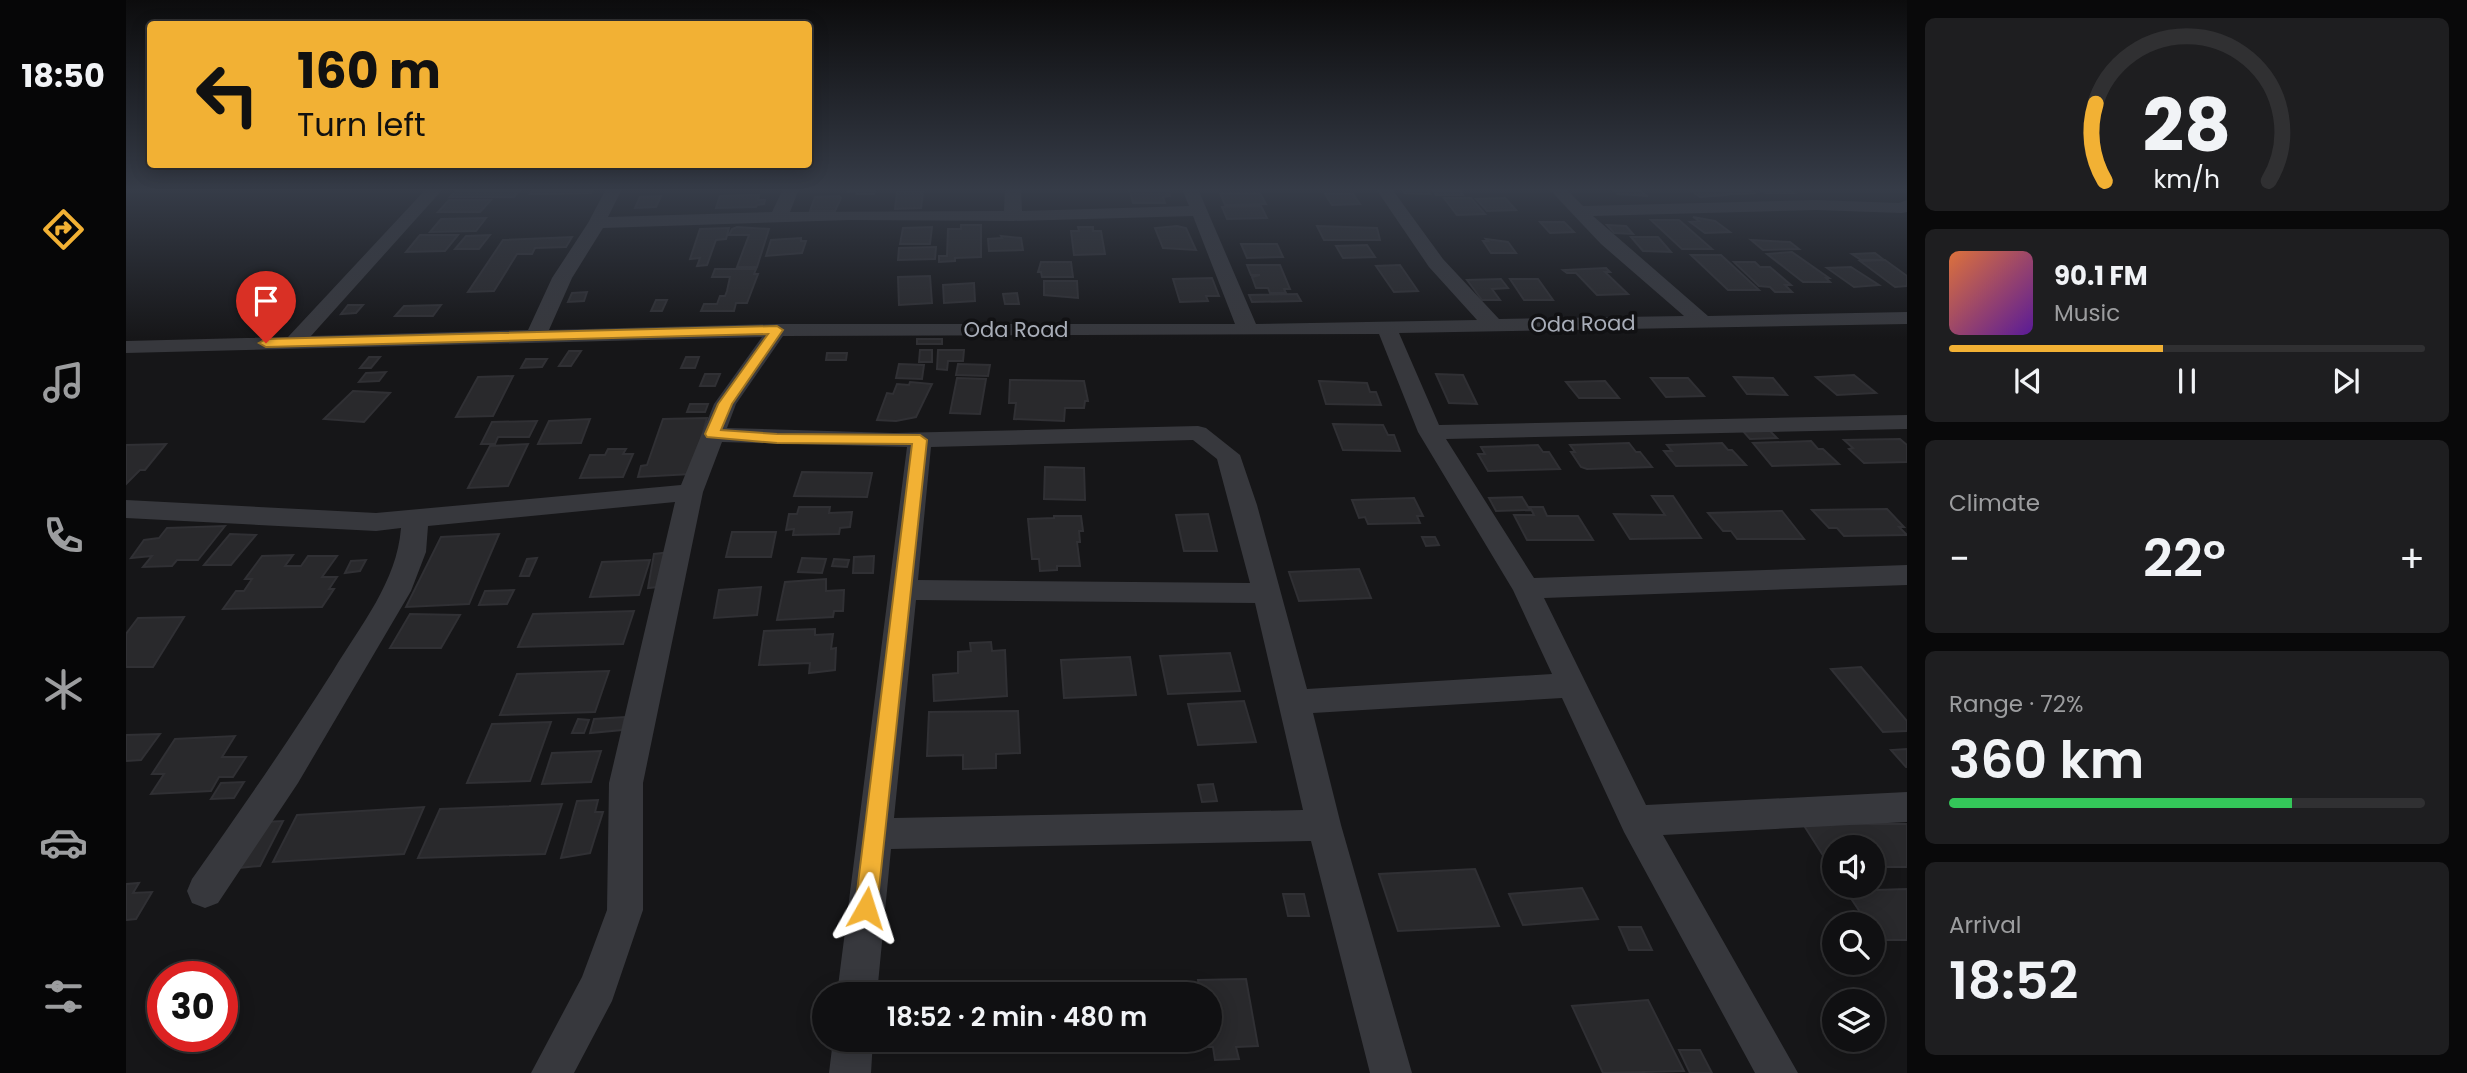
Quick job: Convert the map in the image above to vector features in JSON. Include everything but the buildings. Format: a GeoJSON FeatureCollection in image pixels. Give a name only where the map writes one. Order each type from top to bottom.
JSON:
{"type":"FeatureCollection","features":[{"type":"Feature","properties":{"kind":"street"},"geometry":{"type":"LineString","coordinates":[[294,342],[389,239]]}},
{"type":"Feature","properties":{"kind":"street"},"geometry":{"type":"LineString","coordinates":[[535,338],[562,278],[587,239]]}},
{"type":"Feature","properties":{"kind":"street"},"geometry":{"type":"LineString","coordinates":[[1210,239],[1248,330]]}},
{"type":"Feature","properties":{"kind":"street"},"geometry":{"type":"LineString","coordinates":[[1419,239],[1436,263],[1494,326]]}},
{"type":"Feature","properties":{"kind":"street"},"geometry":{"type":"LineString","coordinates":[[1606,239],[1703,322]]}},
{"type":"Feature","properties":{"kind":"street","name":"Oda Road"},"geometry":{"type":"LineString","coordinates":[[126,346],[777,330],[1248,330],[1907,318]]}},
{"type":"Feature","properties":{"kind":"street"},"geometry":{"type":"LineString","coordinates":[[1387,328],[1430,432],[1525,588],[1636,821],[1777,1073]]}},
{"type":"Feature","properties":{"kind":"street"},"geometry":{"type":"LineString","coordinates":[[551,1073],[598,987],[625,910],[626,783],[690,492],[725,404],[777,330]]}},
{"type":"Feature","properties":{"kind":"street"},"geometry":{"type":"LineString","coordinates":[[1430,432],[1907,422]]}},
{"type":"Feature","properties":{"kind":"street"},"geometry":{"type":"LineString","coordinates":[[712,434],[777,439],[920,440],[1198,433],[1228,456],[1267,593],[1324,825],[1391,1073]]}},
{"type":"Feature","properties":{"kind":"street"},"geometry":{"type":"LineString","coordinates":[[858,982],[920,440]]}},
{"type":"Feature","properties":{"kind":"street"},"geometry":{"type":"LineString","coordinates":[[126,509],[376,522],[690,492]]}},
{"type":"Feature","properties":{"kind":"street"},"geometry":{"type":"LineString","coordinates":[[205,891],[286,774],[397,591],[413,552],[415,519]]}},
{"type":"Feature","properties":{"kind":"street"},"geometry":{"type":"LineString","coordinates":[[1525,588],[1907,575]]}},
{"type":"Feature","properties":{"kind":"street"},"geometry":{"type":"LineString","coordinates":[[902,590],[1267,593]]}},
{"type":"Feature","properties":{"kind":"street"},"geometry":{"type":"LineString","coordinates":[[1295,702],[1571,685]]}},
{"type":"Feature","properties":{"kind":"street"},"geometry":{"type":"LineString","coordinates":[[1636,821],[1907,807]]}},
{"type":"Feature","properties":{"kind":"street"},"geometry":{"type":"LineString","coordinates":[[874,834],[1324,825]]}},
{"type":"Feature","properties":{"kind":"street"},"geometry":{"type":"LineString","coordinates":[[850,1073],[852,1052]]}},
{"type":"Feature","properties":{"kind":"route"},"geometry":{"type":"LineString","coordinates":[[266,343],[777,330],[725,404],[712,434],[777,439],[920,440],[866,908]]}}]}
